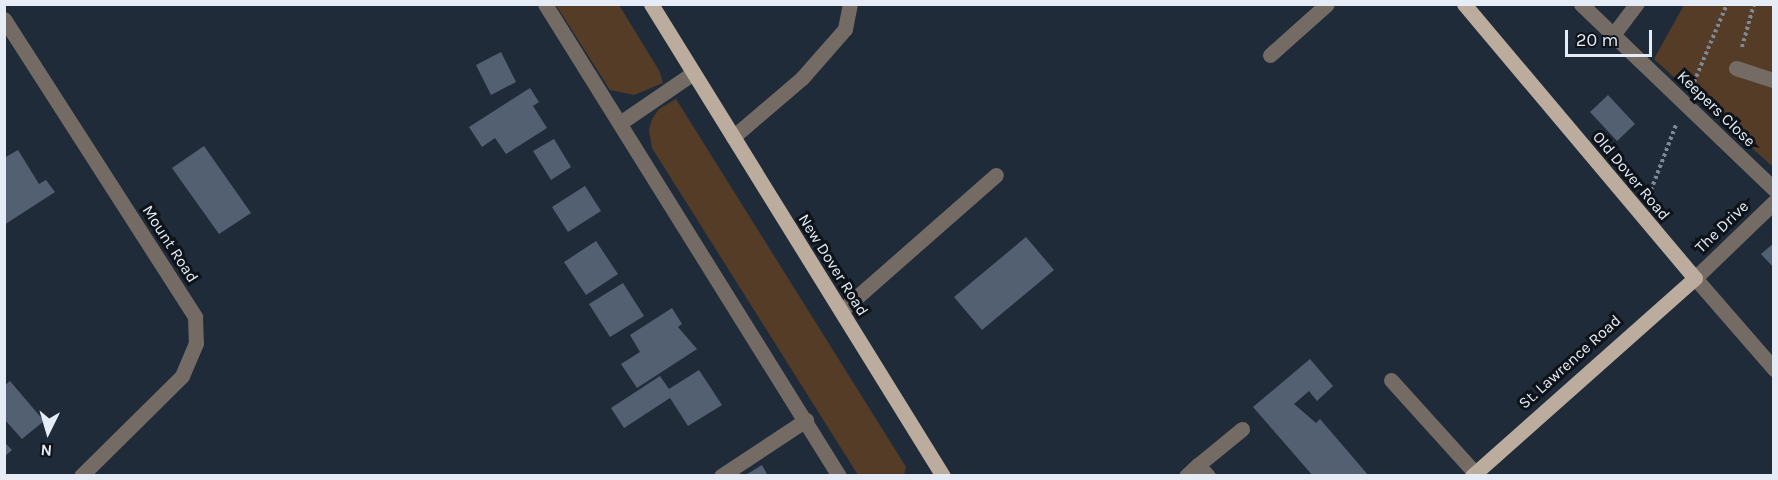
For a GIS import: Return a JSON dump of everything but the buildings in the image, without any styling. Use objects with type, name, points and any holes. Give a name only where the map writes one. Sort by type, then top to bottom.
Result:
[{"type":"main road","name":"New Dover Road","points":[[651,4],[943,476]]},
{"type":"main road","name":"Old Dover Road","points":[[1464,4],[1695,279]]},
{"type":"main road","name":"St. Lawrence Road","points":[[1474,474],[1648,316],[1695,279]]},
{"type":"street","points":[[545,4],[839,476]]},
{"type":"street","points":[[733,137],[802,78],[844,29],[850,4]]},
{"type":"street","points":[[1270,55],[1327,4]]},
{"type":"street","name":"Keepers Close","points":[[1581,4],[1773,189]]},
{"type":"street","points":[[1614,35],[1636,4]]},
{"type":"street","name":"Mount Road","points":[[4,19],[195,317],[196,343],[182,376],[81,476]]},
{"type":"street","points":[[1736,68],[1773,80]]},
{"type":"street","points":[[620,123],[693,73]]},
{"type":"street","points":[[841,311],[996,175]]},
{"type":"street","name":"The Drive","points":[[1695,279],[1773,202]]},
{"type":"street","name":"Old Dover Road","points":[[1695,279],[1773,369]]},
{"type":"street","points":[[1391,380],[1474,474]]},
{"type":"street","points":[[721,476],[806,420]]},
{"type":"street","points":[[1186,476],[1203,470],[1242,429]]},
{"type":"path","points":[[1736,68],[1754,4]]},
{"type":"shaded area","points":[[556,5],[619,5],[660,72],[663,83],[634,95],[610,90]]},
{"type":"shaded area","points":[[1684,5],[1773,5],[1773,167],[1654,59]]},
{"type":"shaded area","points":[[676,99],[906,467],[904,475],[858,475],[652,148],[649,130],[652,119],[659,109]]}]
